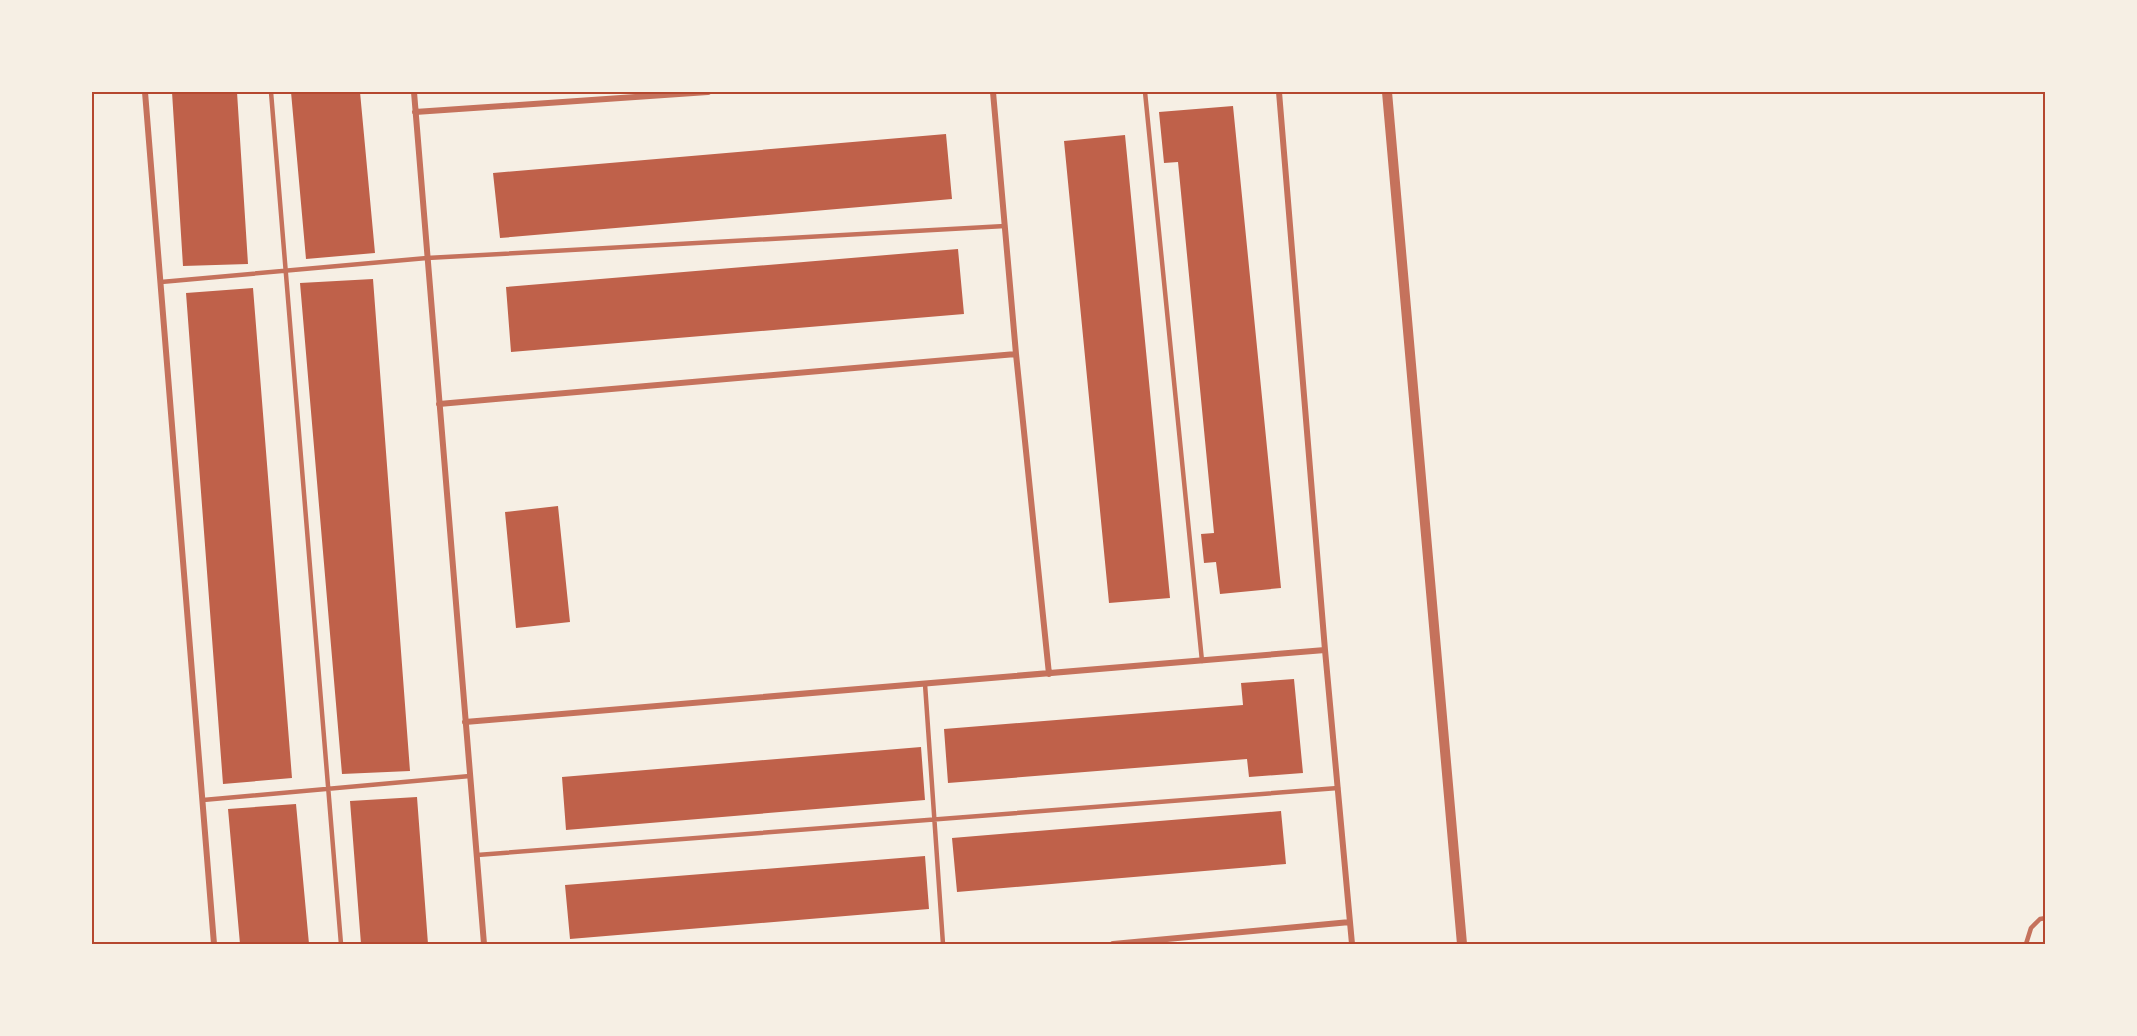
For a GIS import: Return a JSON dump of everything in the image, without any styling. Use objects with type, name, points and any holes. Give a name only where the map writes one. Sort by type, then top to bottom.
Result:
[{"type":"street","points":[[145,92],[214,945]]},
{"type":"street","points":[[414,92],[484,945]]},
{"type":"street","points":[[415,112],[708,92]]},
{"type":"street","points":[[993,92],[1016,354],[1049,674]]},
{"type":"street","points":[[1279,92],[1352,945]]},
{"type":"street","points":[[1387,92],[1462,945]]},
{"type":"street","points":[[440,404],[1016,354]]},
{"type":"street","points":[[465,722],[1325,650]]},
{"type":"street","points":[[1113,945],[1350,922]]},
{"type":"lane","points":[[271,92],[341,945]]},
{"type":"lane","points":[[1145,92],[1202,661]]},
{"type":"lane","points":[[160,282],[427,258],[1005,226]]},
{"type":"lane","points":[[925,684],[943,945]]},
{"type":"lane","points":[[202,800],[470,776]]},
{"type":"lane","points":[[477,855],[1338,788]]},
{"type":"lane","points":[[2026,945],[2031,928],[2040,919],[2046,918]]},
{"type":"building","points":[[172,92],[237,92],[248,264],[183,266]]},
{"type":"building","points":[[291,92],[360,92],[375,253],[306,259]]},
{"type":"building","points":[[1233,106],[1281,588],[1220,594],[1216,562],[1204,563],[1201,534],[1214,533],[1178,162],[1164,163],[1159,112]]},
{"type":"building","points":[[946,134],[952,199],[500,238],[493,173]]},
{"type":"building","points":[[1125,135],[1170,598],[1109,603],[1064,141]]},
{"type":"building","points":[[958,249],[964,314],[511,352],[506,287]]},
{"type":"building","points":[[373,279],[410,771],[342,774],[300,283]]},
{"type":"building","points":[[253,288],[292,778],[223,784],[186,293]]},
{"type":"building","points":[[558,506],[570,622],[516,628],[505,512]]},
{"type":"building","points":[[1294,679],[1303,773],[1249,777],[1247,759],[948,783],[944,729],[1243,705],[1241,683]]},
{"type":"building","points":[[921,747],[925,800],[566,830],[562,777]]},
{"type":"building","points":[[417,797],[428,944],[361,944],[350,801]]},
{"type":"building","points":[[296,804],[309,944],[240,944],[228,809]]},
{"type":"building","points":[[1281,811],[1286,864],[957,892],[952,838]]},
{"type":"building","points":[[925,856],[929,909],[570,939],[565,885]]}]
